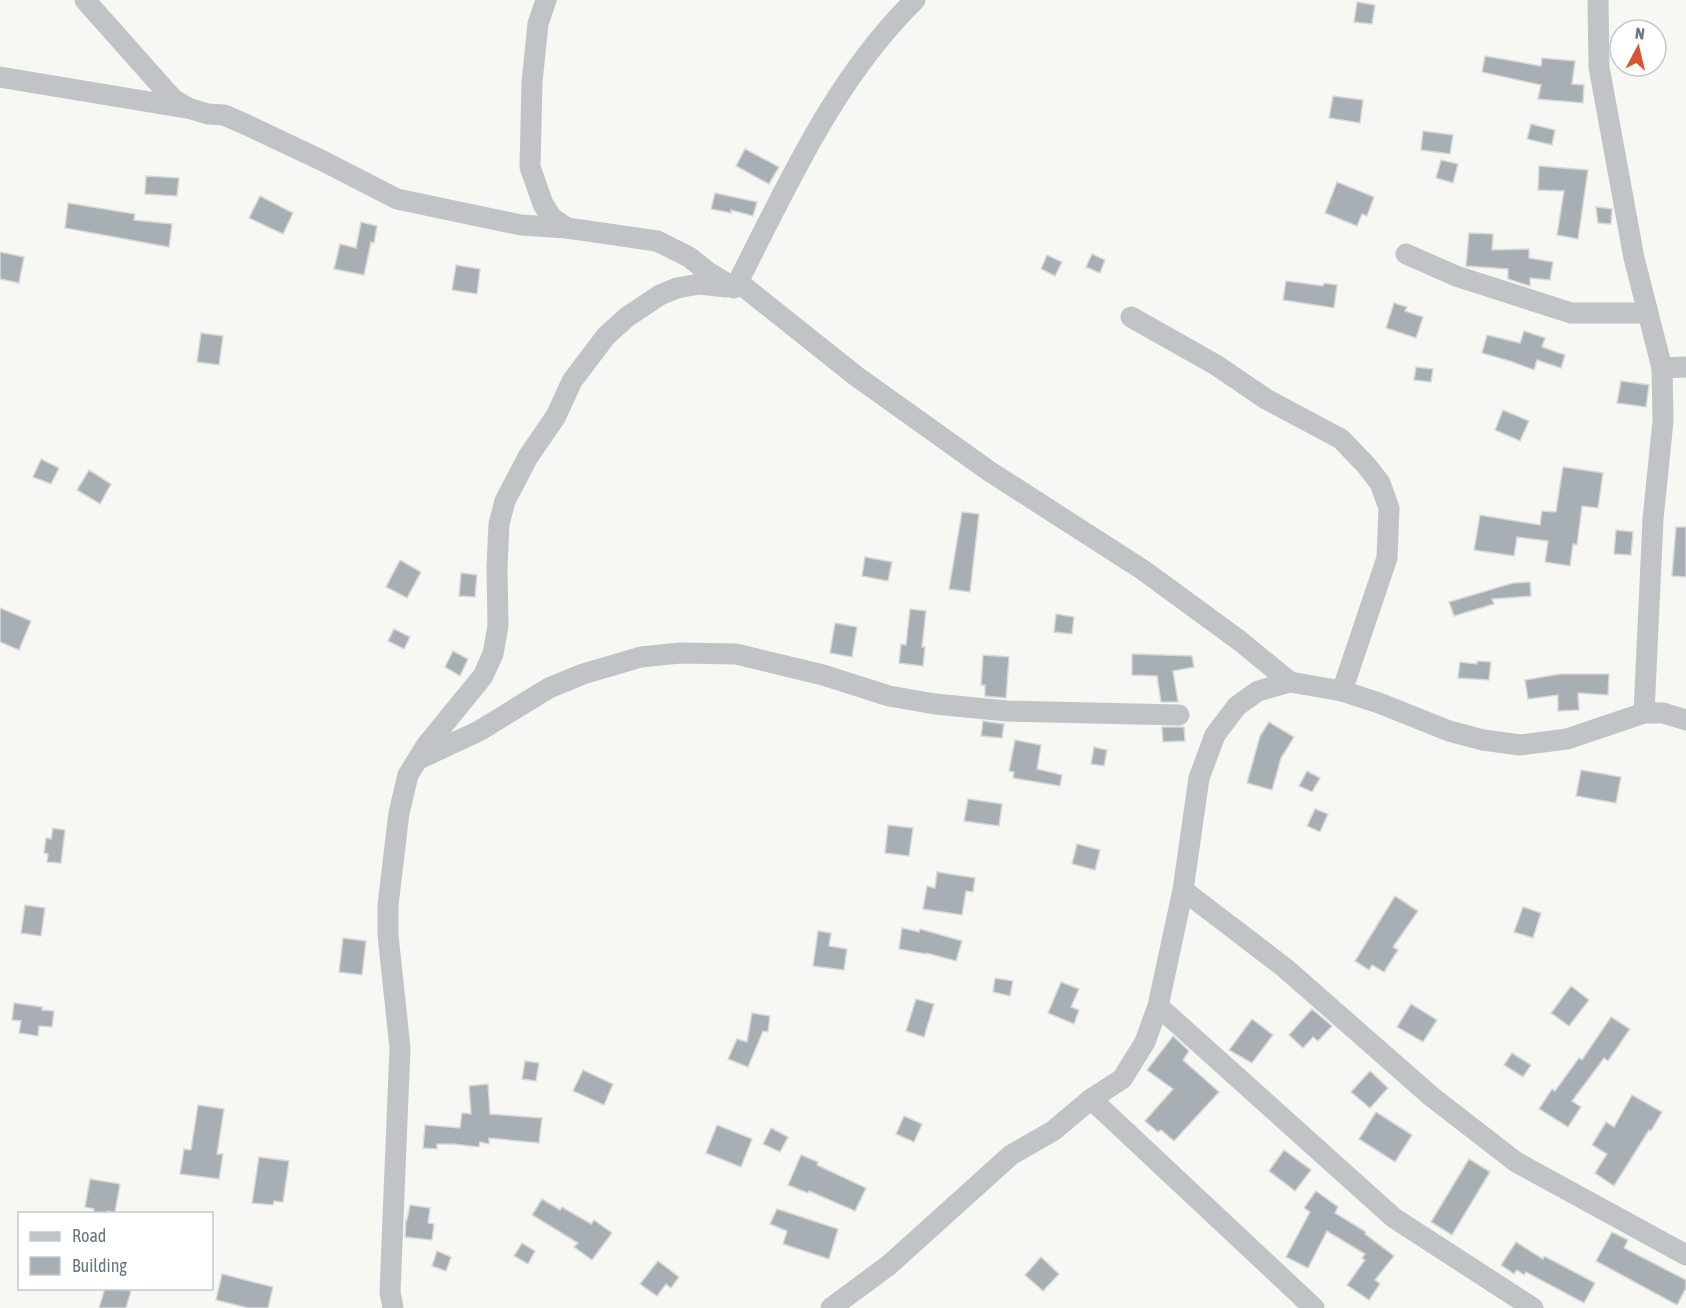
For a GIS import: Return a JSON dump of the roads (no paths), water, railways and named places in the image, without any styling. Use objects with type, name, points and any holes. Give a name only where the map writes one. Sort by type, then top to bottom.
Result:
[{"type":"street","points":[[85,0],[173,99],[188,108]]},
{"type":"street","points":[[546,0],[538,24],[532,82],[530,167],[543,204],[552,218],[567,228]]},
{"type":"street","points":[[736,285],[785,190],[845,83],[891,23],[915,0]]},
{"type":"street","points":[[1598,0],[1599,67],[1634,258],[1662,368],[1663,421],[1653,519],[1644,713]]},
{"type":"street","points":[[0,77],[188,108],[232,118],[323,161],[397,200],[521,225],[567,228],[657,242],[689,257],[708,272],[736,285],[856,376],[989,471],[1143,570],[1240,641],[1290,682]]},
{"type":"street","points":[[1406,254],[1456,276],[1571,313],[1648,314]]},
{"type":"street","points":[[393,1308],[390,1292],[400,1048],[388,935],[388,905],[399,813],[408,775],[416,761],[483,676],[493,654],[498,626],[499,524],[505,501],[528,457],[556,416],[572,381],[606,336],[627,317],[660,295],[677,288],[699,284],[736,285]]},
{"type":"street","points":[[1131,317],[1216,365],[1266,399],[1341,439],[1380,483],[1389,508],[1387,558],[1342,691]]},
{"type":"street","points":[[1662,368],[1686,367]]},
{"type":"street","points":[[416,761],[479,731],[549,688],[583,674],[641,657],[680,653],[736,654],[823,675],[888,696],[935,704],[1007,711],[1179,715]]},
{"type":"street","points":[[831,1308],[889,1265],[1011,1155],[1053,1131],[1091,1099],[1122,1079],[1145,1042],[1158,1006],[1183,890],[1199,777],[1215,735],[1237,706],[1258,691],[1290,682],[1342,691],[1449,731],[1484,740],[1520,745],[1567,739],[1644,713],[1664,713],[1686,720]]},
{"type":"street","points":[[1183,890],[1285,968],[1432,1097],[1516,1162],[1686,1254]]},
{"type":"street","points":[[1158,1006],[1394,1218],[1533,1308]]},
{"type":"street","points":[[1091,1099],[1314,1308]]}]
